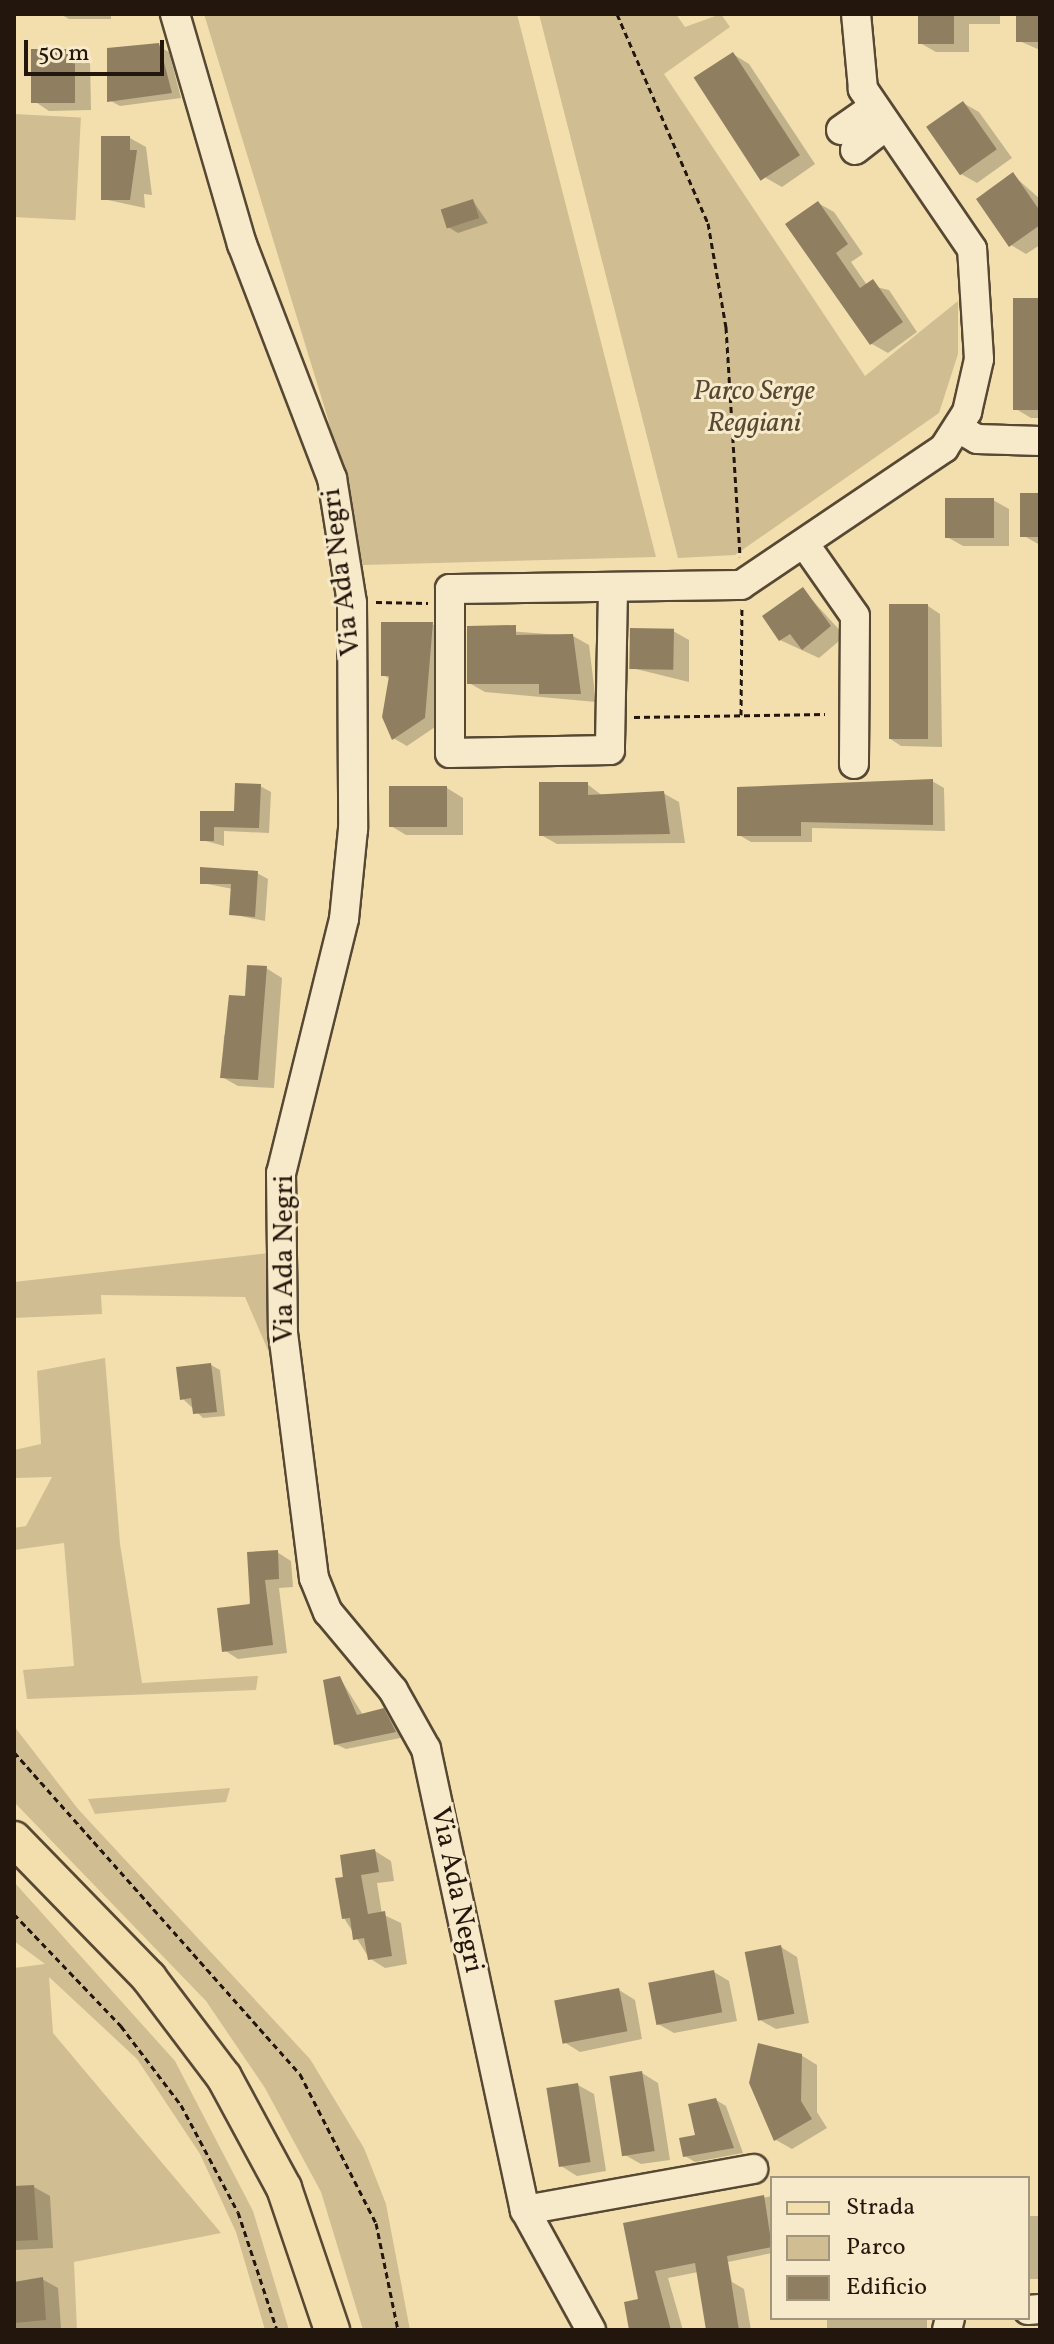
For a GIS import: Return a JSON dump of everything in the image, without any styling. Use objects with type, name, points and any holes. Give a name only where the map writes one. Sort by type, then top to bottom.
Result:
[{"type":"main road","points":[[14,1839],[149,1978],[224,2077],[284,2188],[332,2330]]},
{"type":"street","name":"Via Ada Negri","points":[[175,14],[242,244],[332,478],[352,603],[353,829],[344,919],[281,1173],[283,1333],[296,1470],[320,1596],[393,1690],[426,1749],[525,2210],[591,2330]]},
{"type":"street","points":[[613,589],[610,750],[450,753],[450,589],[741,585],[806,546],[944,448],[958,428],[976,387],[978,271],[962,231],[878,118],[857,72],[856,14]]},
{"type":"street","points":[[848,140],[878,118]]},
{"type":"street","points":[[958,428],[977,439],[1040,441]]},
{"type":"street","points":[[806,546],[855,616],[854,764]]},
{"type":"street","points":[[525,2210],[753,2169]]},
{"type":"path","points":[[617,14],[708,223],[726,327],[741,585],[741,715]]},
{"type":"path","points":[[352,603],[450,603]]},
{"type":"path","points":[[610,717],[825,714]]},
{"type":"path","points":[[14,1752],[300,2074],[371,2209],[398,2330]]},
{"type":"path","points":[[14,1914],[121,2026],[181,2105],[238,2212],[277,2330]]},
{"type":"green space","points":[[204,14],[517,14],[656,557],[363,565],[328,419]]},
{"type":"green space","name":"Parco Serge Reggiani","points":[[539,14],[676,14],[685,27],[721,14],[730,27],[664,74],[865,376],[958,301],[958,354],[939,413],[735,555],[678,558]]},
{"type":"green space","points":[[14,114],[81,118],[76,220],[14,217]]},
{"type":"green space","points":[[269,1253],[289,1399],[245,1297],[101,1295],[102,1314],[14,1318],[14,1282]]},
{"type":"green space","points":[[105,1358],[120,1544],[142,1683],[258,1676],[256,1690],[27,1699],[23,1670],[74,1666],[64,1543],[14,1550],[14,1528],[26,1526],[52,1477],[16,1478],[14,1450],[41,1444],[37,1371]]},
{"type":"green space","points":[[14,1726],[78,1809],[310,2059],[364,2148],[386,2204],[410,2330],[363,2330],[321,2192],[265,2088],[206,2001],[14,1802]]},
{"type":"green space","points":[[230,1788],[226,1802],[95,1814],[88,1799]]},
{"type":"green space","points":[[14,1882],[175,2061],[253,2211],[289,2330],[265,2330],[236,2232],[200,2154],[137,2059],[49,1977],[53,2033],[221,2233],[74,2262],[77,2330],[14,2330],[14,1968],[45,1964],[14,1941]]},
{"type":"building","points":[[918,14],[954,14],[954,44],[918,44]]},
{"type":"building","points":[[1016,14],[1040,14],[1040,42],[1016,42]]},
{"type":"building","points":[[159,43],[172,93],[107,102],[107,48]]},
{"type":"building","points":[[31,49],[75,49],[75,103],[31,103]]},
{"type":"building","points":[[733,52],[800,155],[761,181],[694,78]]},
{"type":"building","points":[[963,101],[997,149],[960,175],[926,127]]},
{"type":"building","points":[[101,136],[130,136],[130,150],[137,150],[130,200],[101,200]]},
{"type":"building","points":[[1013,172],[1040,211],[1040,225],[1009,247],[976,199]]},
{"type":"building","points":[[473,199],[479,218],[447,229],[441,210]]},
{"type":"building","points":[[818,201],[848,244],[836,253],[860,288],[873,279],[903,322],[870,345],[785,224]]},
{"type":"building","points":[[1013,298],[1040,298],[1040,410],[1013,410]]},
{"type":"building","points":[[1020,493],[1040,493],[1040,537],[1020,537]]},
{"type":"building","points":[[945,498],[994,498],[994,538],[945,538]]},
{"type":"building","points":[[803,587],[831,626],[802,650],[790,634],[779,641],[762,616]]},
{"type":"building","points":[[889,604],[928,604],[928,739],[889,739]]},
{"type":"building","points":[[381,622],[433,622],[425,718],[392,740],[382,717],[389,676],[381,676]]},
{"type":"building","points":[[516,625],[516,635],[573,634],[581,694],[539,694],[539,684],[467,684],[467,626]]},
{"type":"building","points":[[630,628],[674,629],[673,670],[629,669]]},
{"type":"building","points":[[933,779],[933,825],[801,822],[801,836],[737,836],[737,787]]},
{"type":"building","points":[[539,782],[588,782],[588,795],[664,791],[670,834],[539,836]]},
{"type":"building","points":[[235,783],[261,784],[259,828],[214,827],[214,841],[200,841],[200,811],[234,811]]},
{"type":"building","points":[[389,786],[447,786],[447,827],[389,827]]},
{"type":"building","points":[[200,867],[258,871],[255,917],[229,915],[231,884],[200,884]]},
{"type":"building","points":[[247,965],[267,966],[258,1080],[220,1078],[229,995],[245,996]]},
{"type":"building","points":[[211,1363],[217,1412],[193,1414],[191,1398],[180,1400],[176,1367]]},
{"type":"building","points":[[278,1550],[279,1579],[265,1580],[273,1645],[222,1652],[217,1608],[250,1604],[247,1552]]},
{"type":"building","points":[[340,1676],[357,1715],[384,1708],[396,1732],[334,1745],[323,1680]]},
{"type":"building","points":[[375,1849],[379,1872],[361,1875],[368,1914],[385,1911],[392,1956],[368,1960],[364,1938],[353,1940],[350,1918],[342,1919],[335,1878],[343,1877],[340,1855]]},
{"type":"building","points":[[781,1945],[794,2014],[758,2021],[745,1952]]},
{"type":"building","points":[[714,1970],[722,2012],[656,2025],[648,1983]]},
{"type":"building","points":[[619,1988],[627,2031],[563,2044],[554,2001]]},
{"type":"building","points":[[758,2043],[802,2054],[801,2101],[812,2119],[774,2141],[749,2083]]},
{"type":"building","points":[[642,2071],[655,2151],[622,2156],[609,2076]]},
{"type":"building","points":[[578,2083],[591,2162],[559,2167],[546,2088]]},
{"type":"building","points":[[716,2098],[734,2148],[683,2157],[679,2138],[695,2135],[688,2104]]},
{"type":"building","points":[[34,2185],[38,2240],[14,2241],[14,2186]]},
{"type":"building","points":[[764,2195],[770,2247],[727,2256],[739,2330],[706,2330],[695,2263],[655,2271],[671,2330],[629,2330],[624,2302],[638,2299],[623,2223]]},
{"type":"building","points":[[43,2277],[46,2320],[14,2323],[14,2282]]}]
